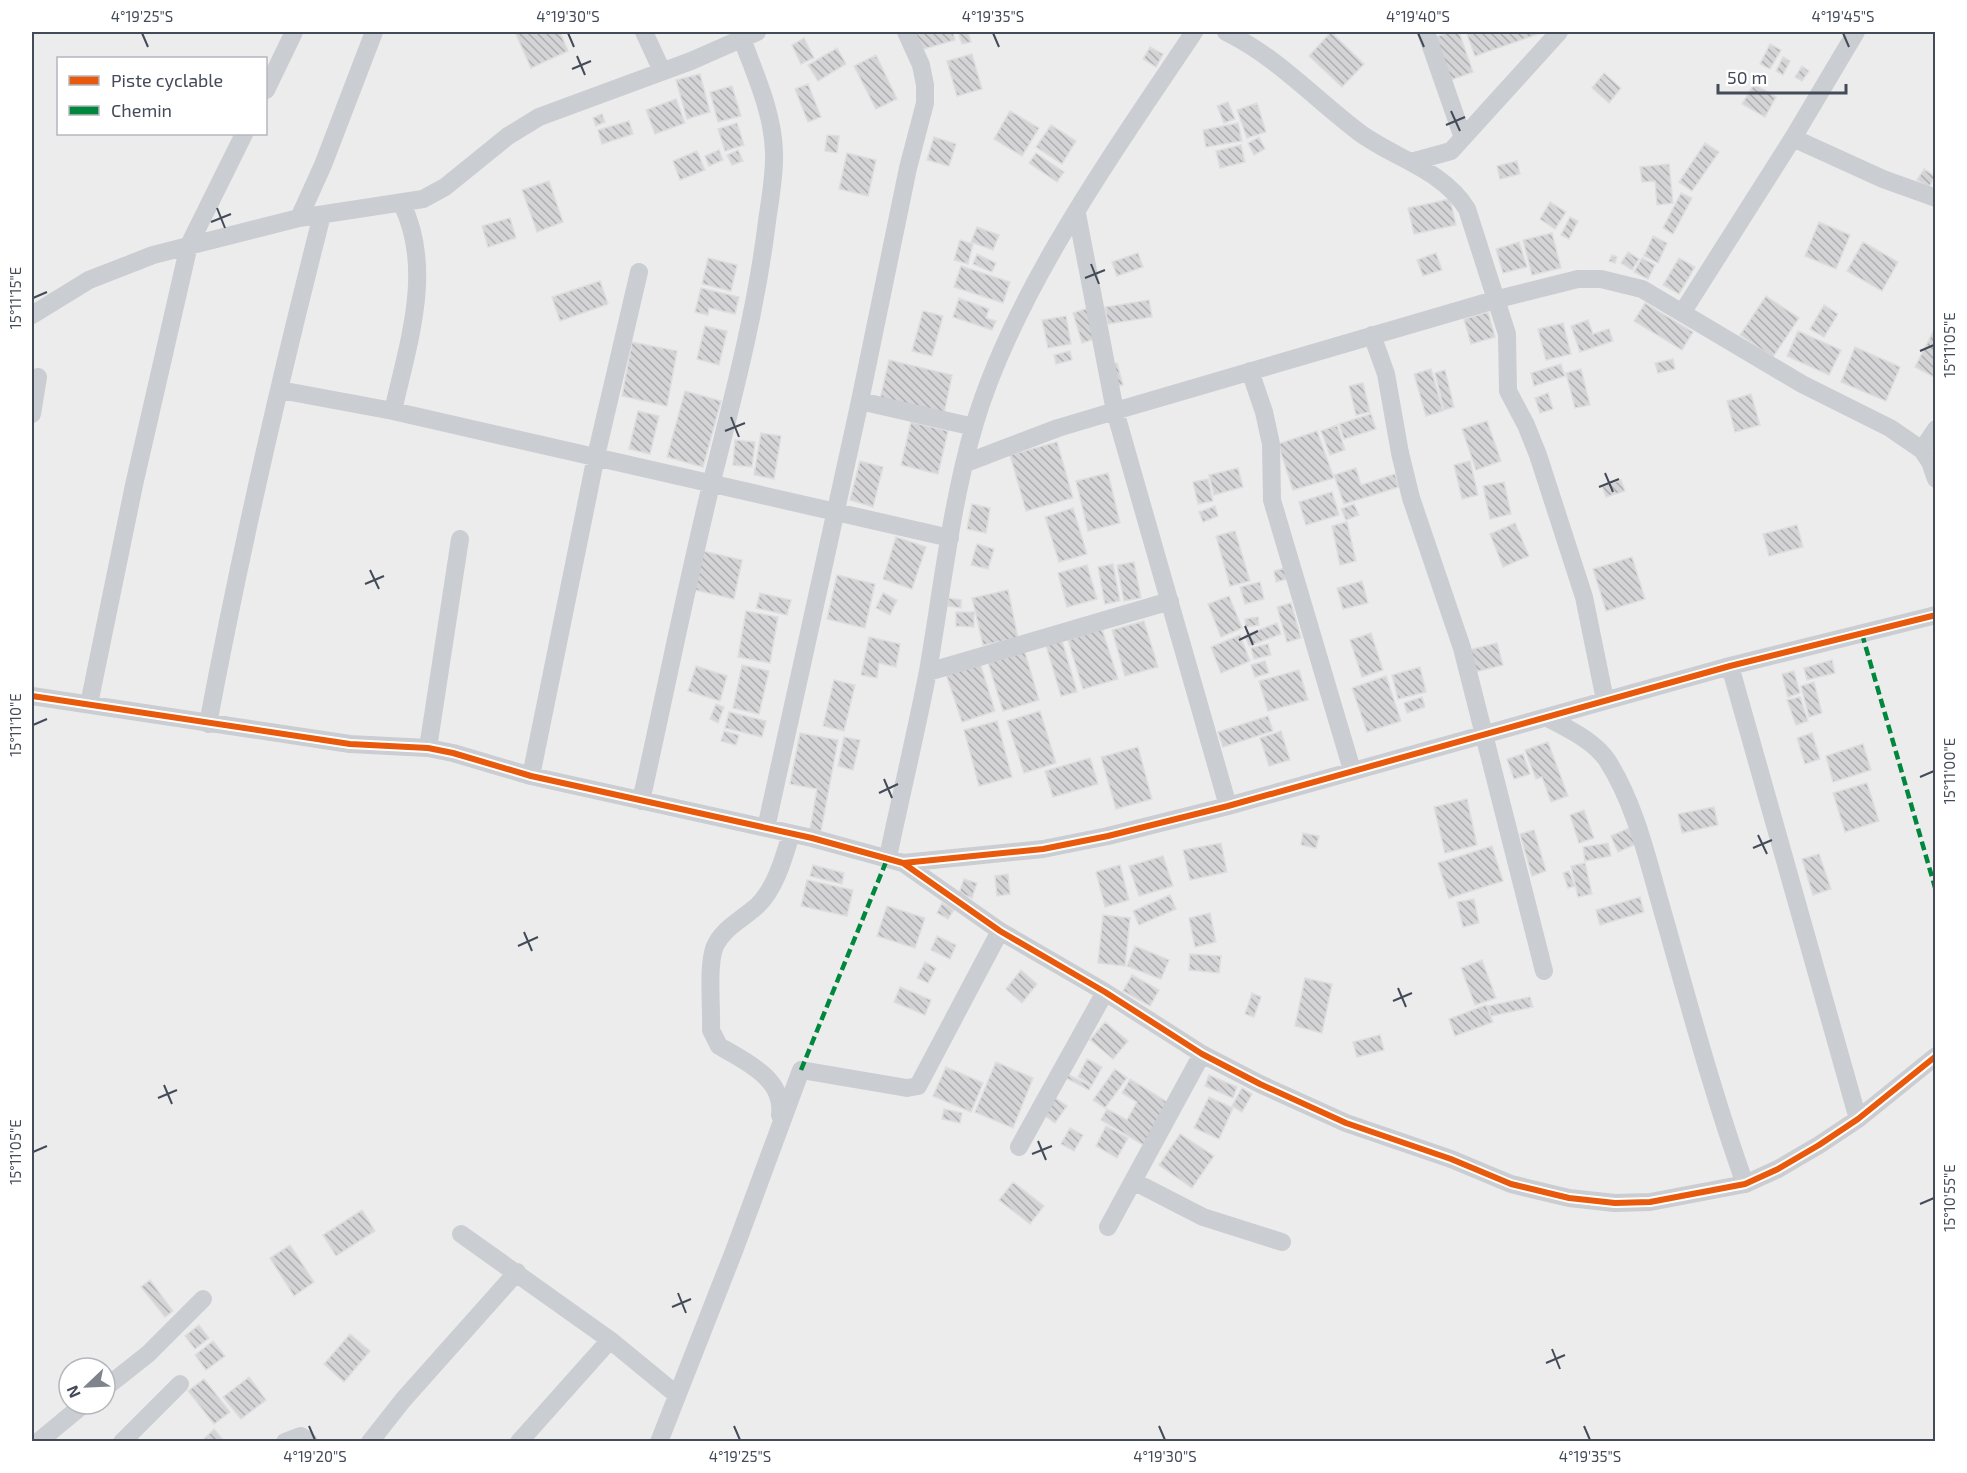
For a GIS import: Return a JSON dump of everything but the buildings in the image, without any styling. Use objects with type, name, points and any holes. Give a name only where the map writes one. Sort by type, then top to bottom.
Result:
[{"type":"street","points":[[267,88],[294,32]]},
{"type":"street","points":[[299,218],[323,165],[374,32]]},
{"type":"street","points":[[644,32],[662,71]]},
{"type":"street","points":[[766,828],[924,103],[926,85],[921,65],[906,32]]},
{"type":"street","points":[[896,860],[950,538],[974,427],[1025,303],[1127,132],[1194,32]]},
{"type":"street","points":[[1226,32],[1272,60],[1360,132],[1449,187],[1467,208],[1498,299],[1507,334],[1508,391],[1534,445],[1584,597],[1605,700]]},
{"type":"street","points":[[1426,32],[1457,144],[1449,187]]},
{"type":"street","points":[[1411,162],[1457,144],[1559,32]]},
{"type":"street","points":[[1682,313],[1793,138],[1856,32]]},
{"type":"street","points":[[32,315],[109,271],[189,245],[299,218],[423,200],[445,188],[508,136],[539,117],[662,71],[749,35],[774,152],[759,281],[748,338],[712,483],[641,801]]},
{"type":"street","points":[[89,704],[134,484],[189,245],[244,135]]},
{"type":"street","points":[[1793,138],[1883,179],[1935,198]]},
{"type":"street","points":[[393,411],[413,319],[418,276],[416,245],[411,222],[402,204]]},
{"type":"street","points":[[1077,214],[1115,411],[1228,806]]},
{"type":"street","points":[[208,724],[231,602],[296,314],[322,215]]},
{"type":"street","points":[[531,776],[596,456],[639,272]]},
{"type":"street","points":[[966,463],[1058,428],[1372,335],[1578,279],[1601,279],[1642,290],[1802,384],[1890,428],[1922,450],[1930,462],[1935,479]]},
{"type":"street","points":[[1372,335],[1386,374],[1400,453],[1414,507],[1462,648],[1544,971]]},
{"type":"street","points":[[1250,371],[1264,411],[1271,444],[1272,500],[1352,770]]},
{"type":"street","points":[[32,414],[38,377]]},
{"type":"street","points":[[280,390],[393,411],[950,538]]},
{"type":"street","points":[[860,401],[974,427]]},
{"type":"street","points":[[1922,450],[1935,429]]},
{"type":"street","points":[[428,748],[460,539]]},
{"type":"street","points":[[928,672],[1170,601]]},
{"type":"street","points":[[32,696],[350,744],[428,748],[483,760],[531,776],[766,828],[896,860],[1043,849],[1228,806],[1730,666],[1935,615]]},
{"type":"street","points":[[1730,666],[1858,1119]]},
{"type":"street","points":[[1548,718],[1586,739],[1605,758],[1624,791],[1644,849],[1723,1123],[1745,1184]]},
{"type":"street","points":[[777,1132],[782,1106],[777,1089],[767,1078],[719,1046],[714,1039],[711,1030],[712,972],[714,949],[721,936],[759,904],[772,885],[791,834]]},
{"type":"street","points":[[896,860],[1000,931],[1105,992],[1202,1054],[1346,1123],[1451,1159],[1511,1184],[1569,1198],[1615,1203],[1650,1202],[1745,1184],[1778,1170],[1858,1119],[1935,1056]]},
{"type":"street","points":[[659,1442],[801,1071],[907,1088],[918,1086],[1000,931]]},
{"type":"street","points":[[1019,1147],[1105,992]]},
{"type":"street","points":[[1107,1227],[1202,1054]]},
{"type":"street","points":[[1133,1181],[1203,1217],[1282,1242]]},
{"type":"street","points":[[461,1234],[610,1340],[677,1395]]},
{"type":"street","points":[[370,1442],[403,1400],[517,1272]]},
{"type":"street","points":[[117,1379],[148,1354],[203,1299]]},
{"type":"street","points":[[519,1442],[610,1340]]},
{"type":"street","points":[[122,1442],[180,1384]]},
{"type":"street","points":[[38,1442],[69,1416]]},
{"type":"street","points":[[285,1442],[301,1436],[309,1442]]},
{"type":"marked path","points":[[1862,634],[1936,891]]},
{"type":"marked path","points":[[801,1070],[888,857]]},
{"type":"cycle path","points":[[32,696],[350,744],[428,748],[531,776],[812,838],[903,863],[1043,849],[1108,836],[1228,806],[1730,666],[1936,615]]},
{"type":"cycle path","points":[[903,863],[1000,931],[1105,992],[1202,1054],[1260,1084],[1346,1123],[1451,1159],[1511,1184],[1569,1198],[1615,1203],[1650,1202],[1745,1184],[1778,1169],[1858,1119],[1936,1056]]}]
